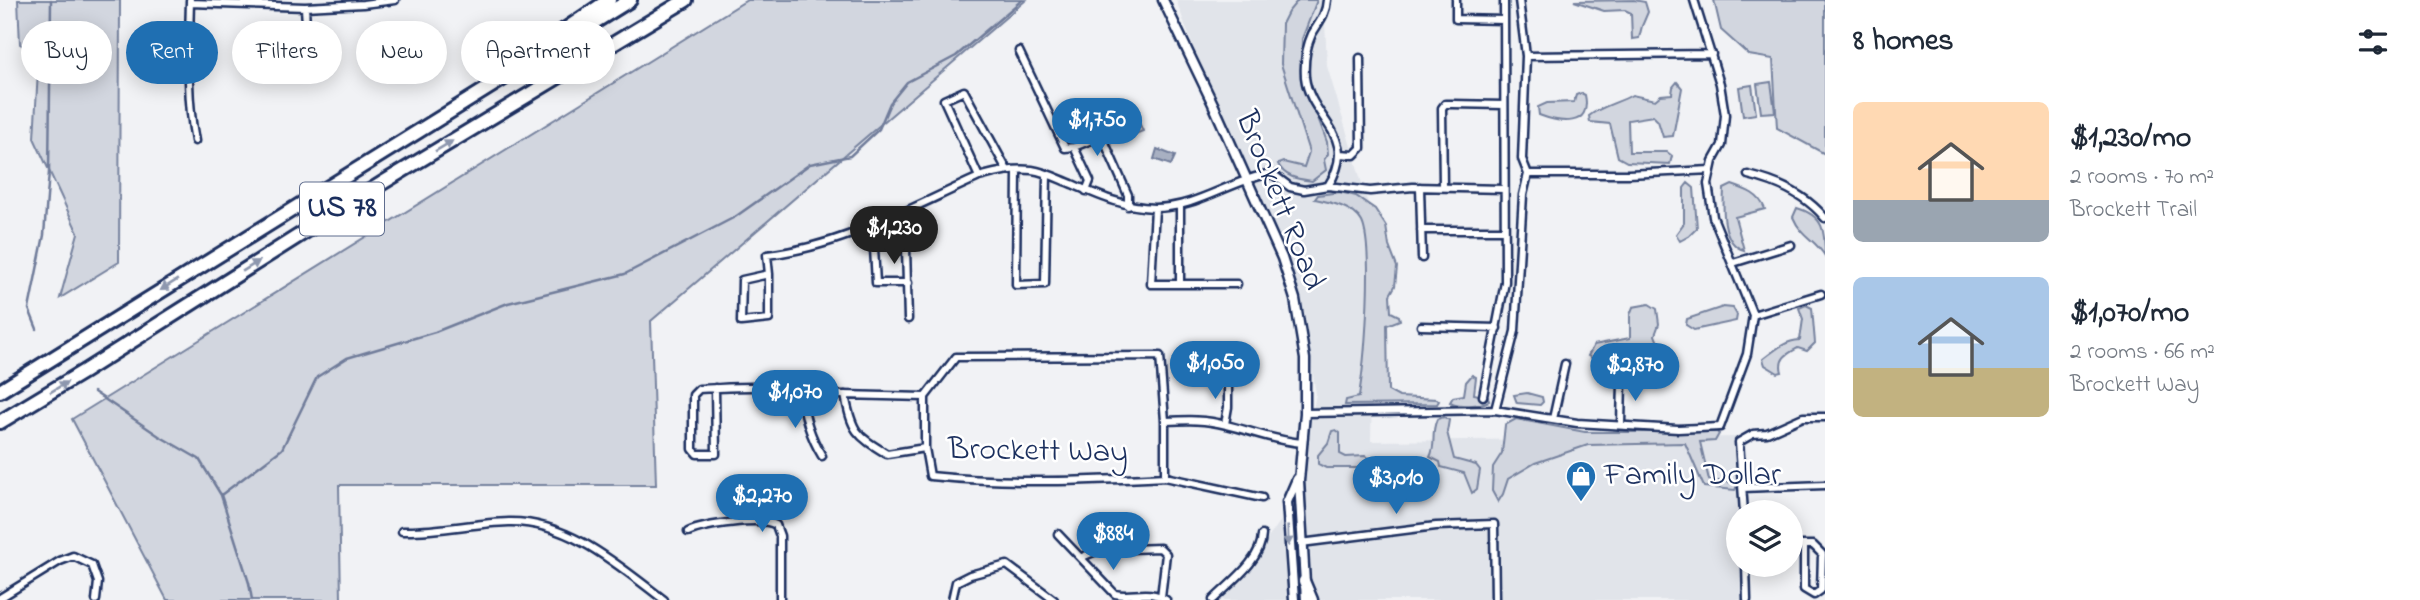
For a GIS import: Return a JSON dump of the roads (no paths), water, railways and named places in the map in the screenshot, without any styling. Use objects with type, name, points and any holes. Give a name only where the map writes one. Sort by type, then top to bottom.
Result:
[{"type":"highway","points":[[394,145],[609,0]]},
{"type":"highway","name":"US 78","points":[[0,391],[630,0]]},
{"type":"highway","name":"US 78","points":[[0,422],[384,182],[686,0]]},
{"type":"main road","points":[[1304,581],[1312,600]]},
{"type":"street","points":[[195,141],[189,112],[188,85],[190,2],[305,7],[395,0]]},
{"type":"street","name":"Brockett Road","points":[[1163,0],[1282,258],[1295,299],[1304,349],[1305,413],[1299,473],[1306,600]]},
{"type":"street","points":[[1327,0],[1326,13],[1311,36],[1304,59],[1309,91],[1335,134],[1339,154],[1336,174],[1328,186]]},
{"type":"street","points":[[1455,0],[1456,19],[1504,20]]},
{"type":"street","points":[[1483,396],[1505,282],[1504,0]]},
{"type":"street","points":[[1495,410],[1515,331],[1523,195],[1528,174],[1522,159],[1526,56],[1520,0]]},
{"type":"street","points":[[1305,413],[1495,410],[1553,419],[1622,425],[1678,429],[1720,427],[1747,354],[1753,315],[1713,217],[1707,184],[1713,160],[1722,145],[1725,115],[1712,54],[1693,0]]},
{"type":"street","points":[[305,7],[306,21]]},
{"type":"street","points":[[1019,51],[1065,148],[1102,136],[1128,195],[1128,206]]},
{"type":"street","points":[[1526,56],[1712,54]]},
{"type":"street","points":[[1339,154],[1354,155],[1361,148],[1360,58]]},
{"type":"street","points":[[979,177],[944,100],[964,91],[1006,170]]},
{"type":"street","points":[[1443,187],[1442,108],[1445,104],[1504,106]]},
{"type":"street","points":[[1074,147],[1090,181],[1086,191]]},
{"type":"street","points":[[769,274],[742,280],[741,322],[769,319],[769,274],[767,255],[799,251],[837,240],[979,177],[1006,170],[1047,174],[1128,206],[1155,208],[1195,202],[1247,180],[1272,174],[1290,187],[1311,190],[1328,186],[1370,191],[1420,187],[1504,189]]},
{"type":"street","points":[[1017,170],[1016,285],[1045,284],[1047,174]]},
{"type":"street","points":[[1528,174],[1628,174],[1711,170]]},
{"type":"street","points":[[1748,175],[1774,181],[1813,203],[1825,218]]},
{"type":"street","points":[[1420,187],[1422,258]]},
{"type":"street","points":[[1180,205],[1180,284]]},
{"type":"street","points":[[1155,208],[1151,285],[1237,284]]},
{"type":"street","points":[[905,212],[908,319]]},
{"type":"street","points":[[1421,230],[1504,230]]},
{"type":"street","points":[[1733,262],[1791,245]]},
{"type":"street","points":[[874,248],[876,283],[908,283]]},
{"type":"street","points":[[1753,315],[1821,294]]},
{"type":"street","points":[[1421,326],[1497,328]]},
{"type":"street","name":"Brockett Way","points":[[715,388],[786,388],[802,394],[925,397],[956,357],[1160,356],[1165,421],[1165,477]]},
{"type":"street","points":[[1553,419],[1565,364]]},
{"type":"street","points":[[1225,424],[1228,380]]},
{"type":"street","points":[[1622,381],[1622,425]]},
{"type":"street","points":[[715,388],[716,454],[697,454],[693,449],[692,395],[699,389],[715,388]]},
{"type":"street","points":[[802,394],[804,414],[812,439],[822,456]]},
{"type":"street","name":"Brockett Way","points":[[845,396],[850,421],[860,438],[887,454],[925,447],[930,475],[988,481],[1097,481],[1165,477],[1262,498]]},
{"type":"street","points":[[925,397],[925,447]]},
{"type":"street","points":[[1743,500],[1740,442],[1753,434],[1767,433],[1803,417],[1825,417]]},
{"type":"street","name":"Brockett Way","points":[[1165,421],[1205,420],[1275,440],[1302,443]]},
{"type":"street","points":[[1294,600],[1287,502],[1299,473]]},
{"type":"street","points":[[1743,488],[1825,485]]},
{"type":"street","points":[[688,532],[699,527],[762,521],[776,525],[780,536],[780,600]]},
{"type":"street","points":[[402,531],[510,522],[549,527],[601,553],[664,600]]},
{"type":"street","points":[[1301,543],[1436,526],[1493,524],[1495,600]]},
{"type":"street","points":[[1058,534],[1115,594],[1126,597],[1142,592],[1163,598],[1166,554],[1160,548],[1099,550],[1082,557]]},
{"type":"street","points":[[1213,600],[1251,562],[1259,551],[1262,534]]},
{"type":"street","points":[[1804,545],[1813,545],[1822,554],[1821,590],[1814,595],[1804,589],[1804,545]]},
{"type":"street","points":[[0,598],[60,561],[73,556],[92,565],[98,582],[96,600]]},
{"type":"street","points":[[952,600],[956,582],[970,575],[1007,565],[1054,600]]},
{"type":"street","points":[[1746,577],[1747,600]]},
{"type":"water","points":[[1157,149],[1175,156],[1171,165],[1154,159]]},
{"type":"waterway","points":[[37,329],[29,309],[44,235],[49,172],[51,0]]},
{"type":"waterway","points":[[221,495],[282,449],[317,377],[347,358],[435,332],[508,303],[625,274],[735,217],[810,164],[850,156],[879,129],[890,103],[907,82],[956,56],[1022,0]]},
{"type":"waterway","points":[[94,392],[159,436],[199,459],[221,495],[252,600]]},
{"type":"place","name":"Family Dollar","points":[[1581,503]]}]
